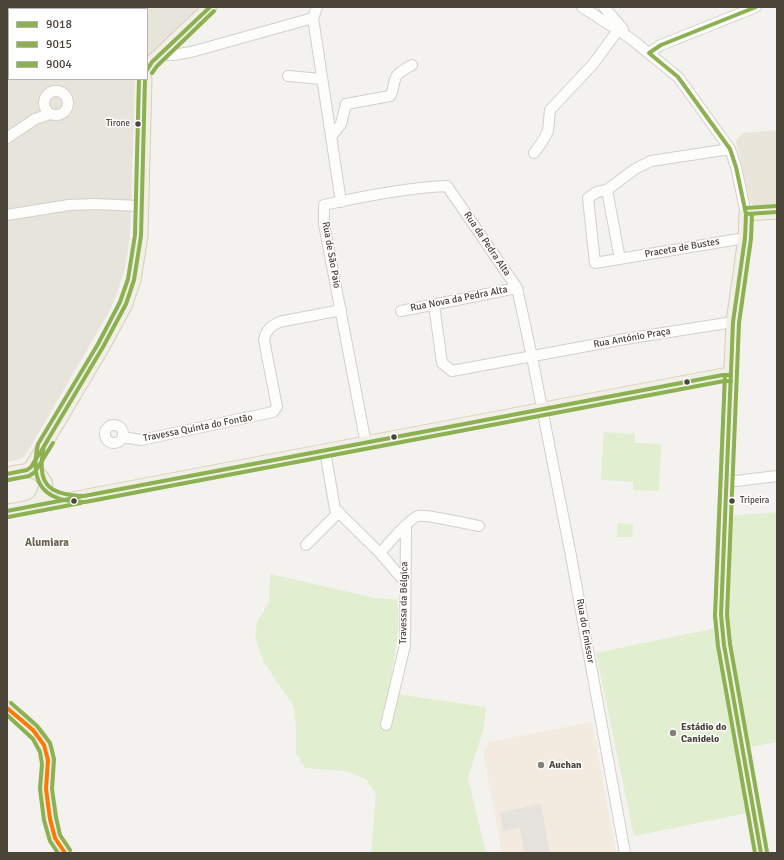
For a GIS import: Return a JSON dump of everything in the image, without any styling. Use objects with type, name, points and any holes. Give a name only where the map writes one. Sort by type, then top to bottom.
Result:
[{"type":"main road","points":[[148,68],[152,62],[210,7]]},
{"type":"main road","points":[[27,470],[31,467],[44,446],[103,347],[126,304],[134,280],[141,236],[145,80]]},
{"type":"main road","points":[[761,853],[724,644],[722,599],[733,322],[745,238],[746,214],[777,212]]},
{"type":"main road","points":[[7,511],[325,452],[723,375],[731,375]]},
{"type":"main road","points":[[24,508],[39,502],[43,496],[44,480],[42,458],[44,446]]},
{"type":"main road","points":[[7,474],[27,470],[32,471],[61,494],[69,496],[84,496]]},
{"type":"main road","points":[[7,708],[39,737],[43,743],[49,765],[46,783],[52,828],[56,839],[65,853]]},
{"type":"street","points":[[317,7],[313,18],[341,202]]},
{"type":"street","points":[[582,7],[630,38],[678,77],[730,149],[736,167],[746,214]]},
{"type":"street","points":[[604,7],[630,38]]},
{"type":"street","points":[[649,53],[661,45],[737,11],[756,7]]},
{"type":"street","points":[[161,54],[173,55],[191,52],[313,18]]},
{"type":"street","points":[[534,153],[548,131],[550,110],[594,63],[618,30]]},
{"type":"street","points":[[331,137],[341,124],[346,104],[390,96],[392,94],[396,76],[412,65]]},
{"type":"street","points":[[288,76],[322,79]]},
{"type":"street","points":[[7,138],[47,110]]},
{"type":"street","points":[[620,259],[607,190],[636,169],[651,161],[730,149]]},
{"type":"street","name":"Rua da Pedra Alta","points":[[341,202],[394,192],[447,186],[517,288],[542,410]]},
{"type":"street","name":"Praceta de Bustes","points":[[607,190],[597,192],[588,198],[595,263],[745,238]]},
{"type":"street","name":"Rua de São Paio","points":[[341,202],[324,206],[324,224],[366,444]]},
{"type":"street","points":[[7,216],[69,205],[94,204],[141,206]]},
{"type":"street","name":"Rua Nova da Pedra Alta","points":[[401,310],[434,305],[517,288]]},
{"type":"street","name":"Rua António Praça","points":[[434,305],[442,363],[452,371],[625,339],[733,322]]},
{"type":"street","name":"Travessa Quinta do Fontão","points":[[123,437],[141,440],[273,412],[277,407],[264,340],[267,331],[272,325],[279,322],[341,310]]},
{"type":"street","name":"Rua do Emissor","points":[[542,410],[571,556],[626,853]]},
{"type":"street","points":[[325,452],[335,509],[380,553],[404,581]]},
{"type":"street","points":[[726,481],[777,476]]},
{"type":"street","points":[[306,545],[339,512]]},
{"type":"street","points":[[380,553],[406,526],[418,516],[479,526]]},
{"type":"street","name":"Travessa da Bélgica","points":[[386,725],[404,645],[406,526]]},
{"type":"shaded area","points":[[7,7],[195,7],[199,11],[152,56],[148,58],[148,8],[8,8],[8,80],[135,80],[130,236],[125,268],[116,296],[108,314],[25,456],[21,459],[7,462]]},
{"type":"shaded area","points":[[777,130],[777,205],[755,206],[750,202],[736,141],[743,133]]},
{"type":"shaded area","points":[[592,722],[616,853],[502,853],[483,752],[489,742]]},
{"type":"shaded area","points":[[541,804],[550,853],[524,853],[520,828],[503,831],[500,812]]},
{"type":"green space","points":[[604,432],[635,434],[635,443],[661,444],[659,491],[633,490],[633,482],[601,480]]},
{"type":"green space","points":[[777,512],[777,742],[747,748],[726,627],[727,516]]},
{"type":"green space","points":[[618,523],[633,524],[632,537],[617,537]]},
{"type":"green space","points":[[270,573],[375,598],[398,600],[398,633],[389,693],[486,707],[483,731],[468,778],[486,853],[371,853],[376,794],[366,779],[345,771],[305,768],[296,753],[294,707],[263,661],[255,637],[257,622],[269,602]]},
{"type":"green space","name":"Estádio do Canidelo","points":[[716,628],[747,813],[634,836],[596,653]]},
{"type":"transit line","name":"9018","points":[[148,68],[152,62],[210,7]]},
{"type":"transit line","name":"9018","points":[[649,53],[661,45],[756,7]]},
{"type":"transit line","name":"9015","points":[[152,73],[157,66],[214,11]]},
{"type":"transit line","name":"9018","points":[[649,53],[678,77],[730,149],[736,167],[746,214],[745,238],[733,322],[721,615],[724,645],[761,853]]},
{"type":"transit line","name":"9015","points":[[139,80],[135,235],[128,279],[120,302],[98,344],[38,444],[36,458],[38,480],[43,488],[59,499],[85,502],[724,381],[731,381]]},
{"type":"transit line","name":"9018","points":[[145,80],[141,236],[134,280],[126,304],[103,347],[44,446],[42,459],[43,478],[53,489],[61,493],[84,496],[723,375],[731,375]]},
{"type":"transit line","name":"9004","points":[[746,208],[777,206]]},
{"type":"transit line","name":"9018","points":[[746,214],[777,212]]},
{"type":"transit line","name":"9004","points":[[752,214],[751,239],[739,323],[727,615],[730,644],[767,852]]},
{"type":"transit line","name":"9015","points":[[725,375],[715,616],[718,646],[755,853]]},
{"type":"transit line","name":"9018","points":[[7,474],[27,470],[31,467],[48,440]]},
{"type":"transit line","name":"9015","points":[[8,480],[29,476],[35,472],[53,443]]},
{"type":"transit line","name":"9018","points":[[7,511],[80,497]]},
{"type":"transit line","name":"9015","points":[[8,517],[81,503]]},
{"type":"transit line","points":[[11,703],[37,726],[50,743],[54,759],[52,789],[56,817],[60,835],[70,850]]},
{"type":"transit line","points":[[7,708],[33,730],[44,745],[48,760],[46,789],[50,819],[55,838],[65,853]]},
{"type":"transit line","points":[[7,715],[33,739],[40,752],[42,764],[40,789],[44,820],[50,841],[58,853]]},
{"type":"place","name":"Tirone","points":[[138,124]]},
{"type":"place","name":"Tripeira","points":[[732,501]]},
{"type":"place","name":"Estádio do Canidelo","points":[[673,733]]},
{"type":"place","name":"Auchan","points":[[541,765]]},
{"type":"district","name":"Alumiara","points":[[47,543]]}]
